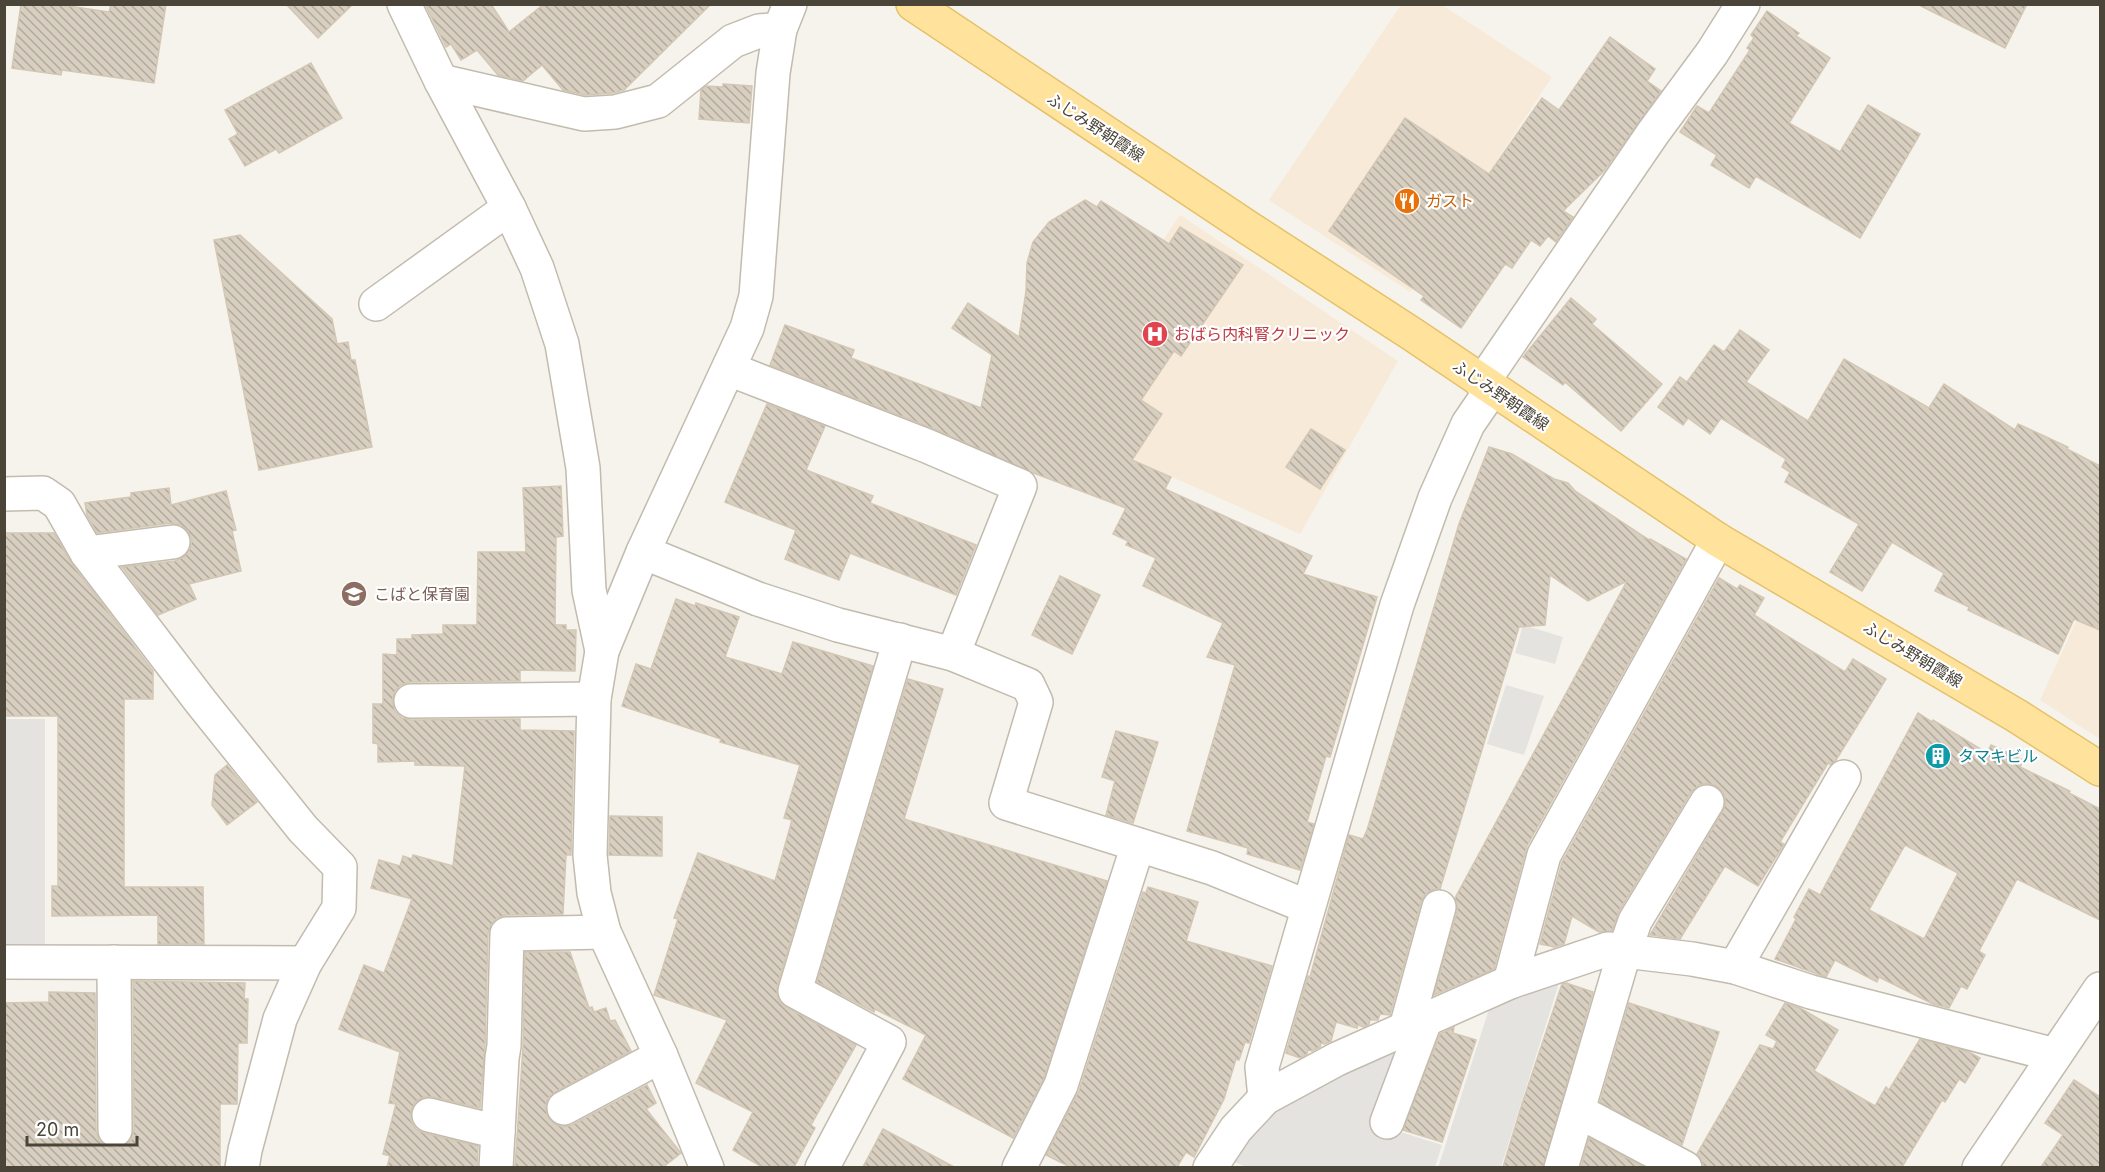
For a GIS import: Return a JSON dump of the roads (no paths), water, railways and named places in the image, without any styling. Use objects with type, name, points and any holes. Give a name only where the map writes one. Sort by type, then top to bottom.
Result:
[{"type":"main road","name":"ふじみ野朝霞線","points":[[913,4],[1257,234],[1412,334],[1718,540],[2017,716],[2100,769]]},
{"type":"street","points":[[404,4],[441,81],[509,208],[537,268],[562,344],[583,468],[589,590],[602,651]]},
{"type":"street","points":[[1265,1098],[1262,1067],[1397,605],[1435,498],[1487,386],[1653,133],[1712,53],[1743,4]]},
{"type":"street","points":[[441,81],[584,114],[615,112],[658,101],[733,42],[785,17]]},
{"type":"street","points":[[699,1164],[662,1056],[604,932],[594,893],[591,855],[594,699],[602,651],[643,552],[747,328],[756,296],[773,73],[785,17]]},
{"type":"street","points":[[376,304],[509,208]]},
{"type":"street","points":[[729,369],[927,446],[1020,486],[953,654]]},
{"type":"street","points":[[4,494],[43,492],[59,504],[87,553],[201,702],[303,829],[340,867],[339,908],[305,963],[279,1018],[242,1167]]},
{"type":"street","points":[[1510,982],[1544,855],[1718,540]]},
{"type":"street","points":[[87,553],[173,542]]},
{"type":"street","points":[[643,552],[758,599],[838,625],[953,654],[1028,685],[1036,702],[1006,803],[1212,868],[1308,907]]},
{"type":"street","points":[[822,1167],[889,1042],[795,991],[900,640]]},
{"type":"street","points":[[411,701],[594,699]]},
{"type":"street","points":[[1735,967],[1844,777]]},
{"type":"street","points":[[1562,1167],[1635,921],[1707,802]]},
{"type":"street","points":[[1019,1167],[1061,1085],[1138,845]]},
{"type":"street","points":[[1387,1122],[1415,1024],[1439,907]]},
{"type":"street","points":[[496,1167],[501,1058],[504,1046],[507,934],[604,932]]},
{"type":"street","points":[[1210,1167],[1236,1129],[1265,1098],[1337,1059],[1510,982],[1608,949],[1735,967],[1811,992],[2055,1055]]},
{"type":"street","points":[[4,962],[305,963]]},
{"type":"street","points":[[114,962],[115,1130]]},
{"type":"street","points":[[1979,1167],[2100,989]]},
{"type":"street","points":[[564,1108],[662,1056]]},
{"type":"street","points":[[1578,1111],[1685,1167]]},
{"type":"street","points":[[429,1115],[498,1132]]},
{"type":"place","name":"ガスト","points":[[1407,201]]},
{"type":"place","name":"おばら内科腎クリニック","points":[[1155,334]]},
{"type":"place","name":"こばと保育園","points":[[354,594]]},
{"type":"place","name":"タマキビル","points":[[1938,756]]}]
